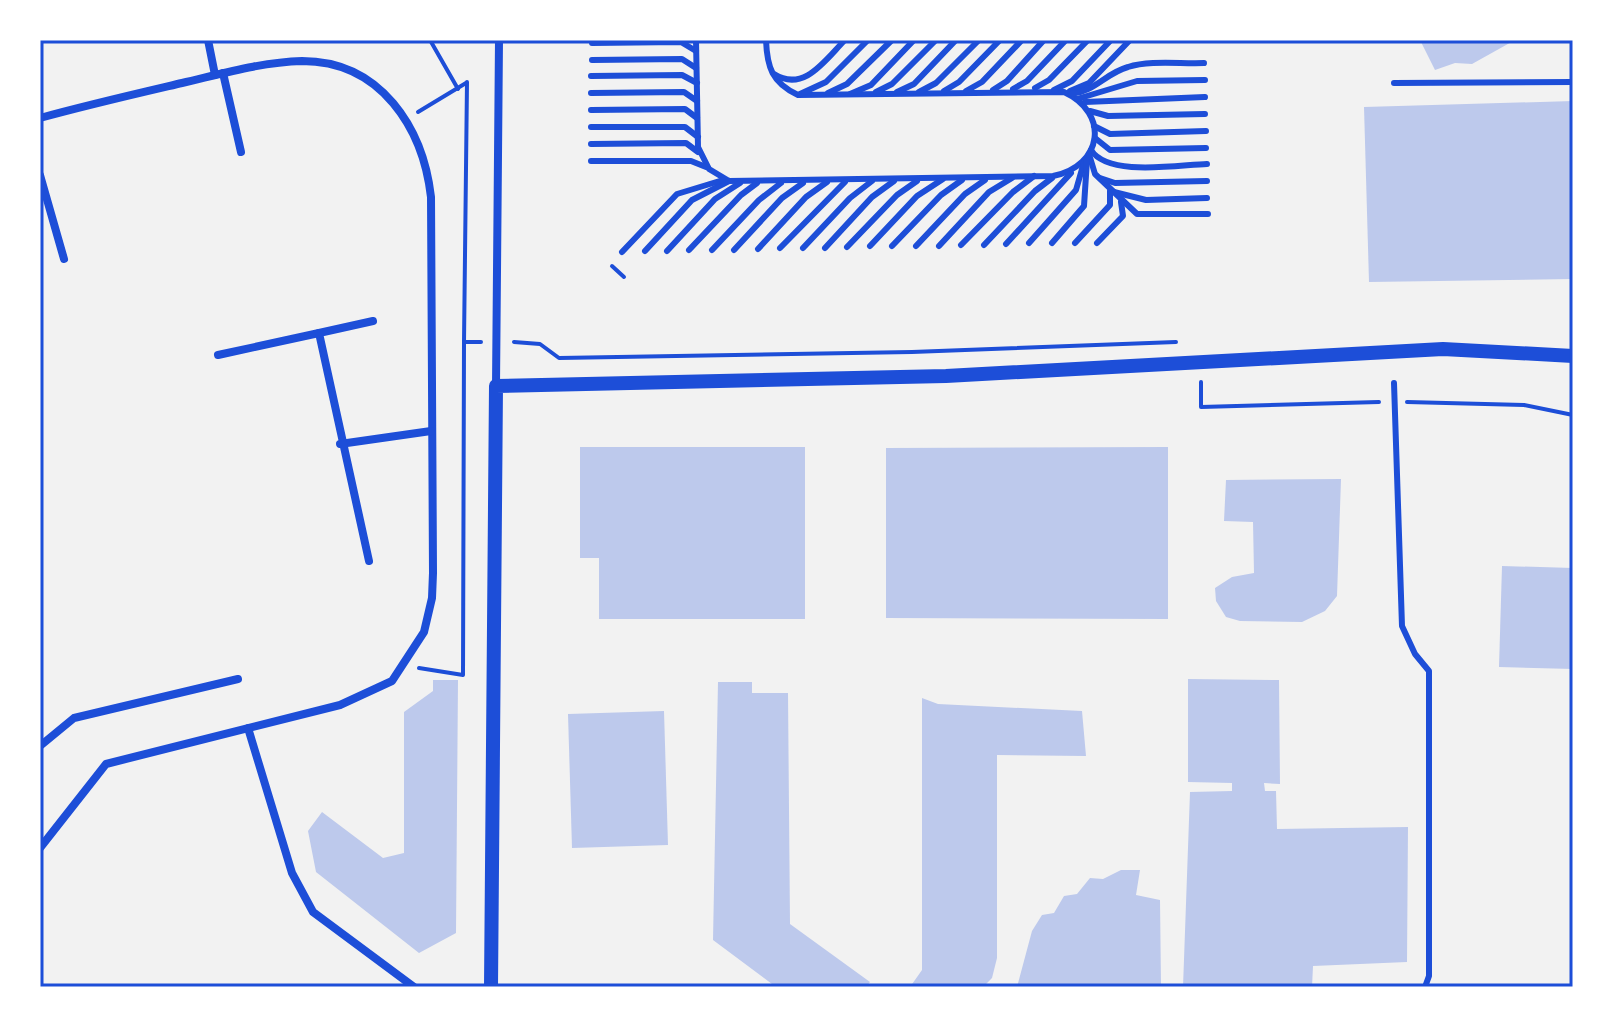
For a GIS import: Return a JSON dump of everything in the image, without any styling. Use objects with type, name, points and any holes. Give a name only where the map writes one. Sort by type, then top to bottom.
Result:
[{"type":"street","points":[[208,40],[241,152]]},
{"type":"street","points":[[491,987],[499,40]]},
{"type":"street","points":[[40,118],[219,74],[306,61],[341,69],[384,92],[406,119],[422,150],[431,197],[432,598],[424,632],[405,666],[392,681],[359,698],[106,764],[43,838],[40,848]]},
{"type":"street","points":[[40,175],[64,259]]},
{"type":"street","points":[[218,355],[373,321]]},
{"type":"street","points":[[319,333],[340,444],[369,561]]},
{"type":"street","points":[[496,386],[946,376],[1443,349],[1573,356]]},
{"type":"street","points":[[340,444],[431,431]]},
{"type":"street","points":[[40,746],[74,718],[238,679]]},
{"type":"street","points":[[248,728],[292,873],[313,912],[414,987]]},
{"type":"lane","points":[[696,40],[700,154]]},
{"type":"lane","points":[[766,40],[771,72],[777,83],[798,95],[1085,92],[1113,74],[1135,65],[1204,63]]},
{"type":"lane","points":[[771,72],[783,80],[798,81],[811,74],[845,40]]},
{"type":"lane","points":[[798,95],[826,82],[868,40]]},
{"type":"lane","points":[[819,96],[847,84],[892,40]]},
{"type":"lane","points":[[845,95],[871,85],[914,40]]},
{"type":"lane","points":[[869,95],[892,84],[936,40]]},
{"type":"lane","points":[[890,94],[914,84],[956,40]]},
{"type":"lane","points":[[913,94],[936,83],[979,40]]},
{"type":"lane","points":[[936,93],[959,82],[1000,40]]},
{"type":"lane","points":[[959,93],[982,82],[1022,40]]},
{"type":"lane","points":[[982,92],[996,89],[1007,81],[1044,40]]},
{"type":"lane","points":[[1006,92],[1027,81],[1066,40]]},
{"type":"lane","points":[[1026,91],[1049,80],[1088,40]]},
{"type":"lane","points":[[1051,91],[1072,81],[1111,40]]},
{"type":"lane","points":[[1066,93],[1089,83],[1130,40]]},
{"type":"lane","points":[[592,43],[681,42],[696,51]]},
{"type":"lane","points":[[592,60],[682,59],[696,68]]},
{"type":"lane","points":[[591,76],[682,75],[697,83]]},
{"type":"lane","points":[[1078,100],[1137,81],[1205,80]]},
{"type":"lane","points":[[1394,83],[1573,82]]},
{"type":"lane","points":[[591,93],[684,92],[697,101]]},
{"type":"lane","points":[[1029,243],[1076,190],[1095,138],[1087,110],[1066,93]]},
{"type":"lane","points":[[1078,100],[1205,97]]},
{"type":"lane","points":[[591,110],[685,109],[697,119]]},
{"type":"lane","points":[[1087,110],[1108,116],[1205,114]]},
{"type":"lane","points":[[1094,126],[1110,134],[1206,131]]},
{"type":"lane","points":[[591,127],[685,127],[698,137]]},
{"type":"lane","points":[[1095,138],[1110,150],[1206,148]]},
{"type":"lane","points":[[591,144],[686,143],[700,154],[709,169]]},
{"type":"lane","points":[[1088,156],[1113,167],[1207,164]]},
{"type":"lane","points":[[1006,244],[1088,156]]},
{"type":"lane","points":[[1088,156],[1095,174],[1137,214],[1208,214]]},
{"type":"lane","points":[[1052,243],[1084,206],[1088,156]]},
{"type":"lane","points":[[591,161],[691,161],[727,180]]},
{"type":"lane","points":[[984,245],[1035,191],[1057,175],[1076,168]]},
{"type":"lane","points":[[1095,174],[1115,183],[1207,181]]},
{"type":"lane","points":[[622,252],[677,194],[712,181],[758,183],[1057,175]]},
{"type":"lane","points":[[939,246],[989,192],[1015,176]]},
{"type":"lane","points":[[961,245],[1013,192],[1035,176]]},
{"type":"lane","points":[[916,246],[965,194],[991,177]]},
{"type":"lane","points":[[870,246],[917,196],[945,178]]},
{"type":"lane","points":[[892,246],[941,195],[967,178]]},
{"type":"lane","points":[[825,248],[884,186],[896,179]]},
{"type":"lane","points":[[847,247],[897,195],[921,179]]},
{"type":"lane","points":[[645,251],[692,200],[727,180]]},
{"type":"lane","points":[[780,248],[848,180]]},
{"type":"lane","points":[[803,248],[850,198],[875,180]]},
{"type":"lane","points":[[734,250],[782,198],[807,181]]},
{"type":"lane","points":[[758,249],[806,197],[828,181]]},
{"type":"lane","points":[[712,250],[759,200],[783,182]]},
{"type":"lane","points":[[667,251],[715,199],[741,183]]},
{"type":"lane","points":[[689,250],[741,195],[758,183]]},
{"type":"lane","points":[[1110,191],[1146,200],[1207,198]]},
{"type":"lane","points":[[1075,243],[1110,205],[1110,191]]},
{"type":"lane","points":[[1097,243],[1123,216],[1121,201]]},
{"type":"lane","points":[[1394,383],[1402,626],[1415,654],[1429,671],[1429,976],[1425,987]]},
{"type":"path","points":[[430,40],[458,89]]},
{"type":"path","points":[[405,666],[463,675],[467,82],[406,119]]},
{"type":"path","points":[[612,266],[624,277]]},
{"type":"path","points":[[464,342],[540,344],[559,358],[912,352],[1184,341]]},
{"type":"path","points":[[1201,364],[1201,407]]},
{"type":"building","points":[[1420,40],[1515,40],[1472,64],[1455,63],[1435,70]]},
{"type":"building","points":[[1573,101],[1573,279],[1369,282],[1364,107]]},
{"type":"building","points":[[580,447],[805,447],[805,619],[599,619],[599,558],[580,558]]},
{"type":"building","points":[[1168,447],[1168,619],[886,618],[886,448]]},
{"type":"building","points":[[1341,479],[1337,596],[1325,611],[1302,622],[1240,621],[1226,617],[1216,601],[1215,588],[1232,577],[1254,573],[1253,522],[1224,521],[1226,480]]},
{"type":"building","points":[[1502,566],[1573,568],[1573,669],[1499,667]]},
{"type":"building","points":[[1188,679],[1279,680],[1280,784],[1264,783],[1265,791],[1276,791],[1277,829],[1408,827],[1407,962],[1313,966],[1312,987],[1183,987],[1190,792],[1232,791],[1232,783],[1188,782]]},
{"type":"building","points":[[433,680],[458,680],[456,933],[419,953],[316,872],[308,831],[322,812],[383,858],[404,853],[404,712],[433,691]]},
{"type":"building","points":[[718,682],[752,682],[752,693],[788,693],[790,924],[870,982],[866,987],[776,987],[713,940]]},
{"type":"building","points":[[922,698],[938,704],[1082,711],[1086,756],[997,755],[997,958],[992,978],[983,987],[910,987],[922,970]]},
{"type":"building","points":[[664,711],[668,845],[572,848],[568,714]]},
{"type":"building","points":[[1121,870],[1140,870],[1136,895],[1160,900],[1161,987],[1017,987],[1032,931],[1042,915],[1054,913],[1064,896],[1077,894],[1090,878],[1103,879]]}]
